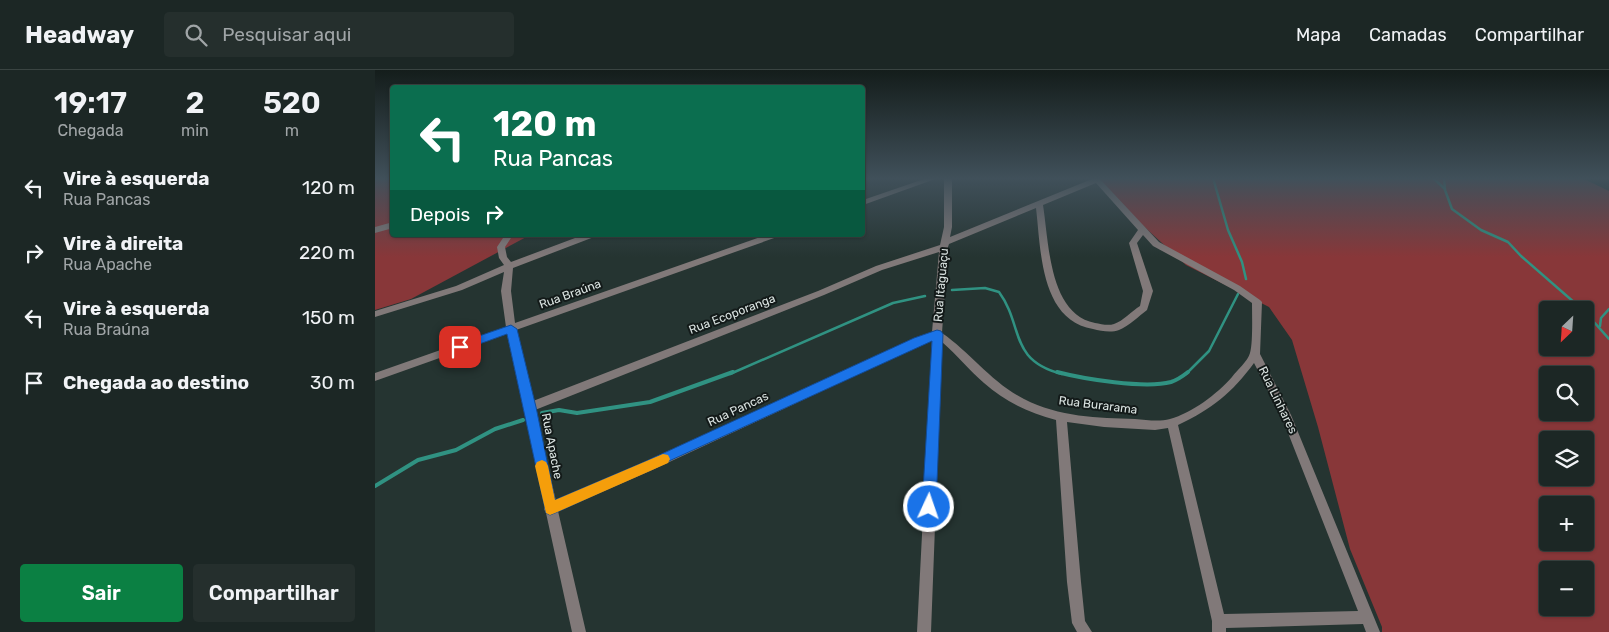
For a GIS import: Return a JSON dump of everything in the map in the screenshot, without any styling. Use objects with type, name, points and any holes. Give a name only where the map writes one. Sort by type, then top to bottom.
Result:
[{"type":"street","name":"Rua Itaguaçu","points":[[924,632],[937,334],[944,245],[948,226],[948,204]]},
{"type":"street","name":"Rua Ecoporanga","points":[[530,407],[821,293],[879,268],[944,245],[1036,204]]},
{"type":"street","points":[[1039,204],[1050,279],[1057,299],[1072,317],[1094,327],[1117,327],[1143,308],[1148,291],[1133,243],[1143,230]]},
{"type":"street","name":"Rua Linhares","points":[[1119,204],[1156,244],[1237,288],[1257,302],[1255,354],[1286,415],[1373,632]]},
{"type":"street","points":[[375,230],[390,226]]},
{"type":"street","points":[[508,237],[501,247],[503,258],[509,265]]},
{"type":"street","points":[[375,314],[459,288],[509,265],[586,237]]},
{"type":"street","name":"Rua Braúna","points":[[375,377],[768,237]]},
{"type":"street","name":"Rua Apache","points":[[509,265],[506,291],[511,329],[579,632]]},
{"type":"street","name":"Rua Burarama","points":[[937,334],[1005,394],[1019,402],[1061,417],[1127,424],[1172,423],[1202,408],[1221,396],[1234,383],[1255,354]]},
{"type":"street","name":"Rua Pancas","points":[[550,509],[937,334]]},
{"type":"street","points":[[1061,417],[1073,582],[1079,623],[1085,632]]},
{"type":"street","points":[[1172,423],[1196,518],[1219,627],[1368,617]]},
{"type":"shaded area","points":[[375,204],[390,204],[390,237],[526,237],[411,299],[375,310]]},
{"type":"shaded area","points":[[1120,204],[1609,204],[1609,632],[1382,632],[1382,627],[1350,549],[1318,427],[1292,340],[1269,307],[1186,265]]},
{"type":"waterway","points":[[1221,204],[1228,230],[1242,262],[1246,279]]},
{"type":"waterway","points":[[1450,204],[1452,209],[1481,230],[1508,242],[1521,256],[1573,301]]},
{"type":"waterway","points":[[952,290],[985,288],[999,292],[1007,305],[1025,351],[1033,360],[1045,368],[1062,374]]},
{"type":"waterway","points":[[1188,372],[1209,351],[1238,294]]},
{"type":"waterway","points":[[730,374],[893,303],[925,296]]},
{"type":"waterway","points":[[1600,326],[1601,318],[1609,309]]},
{"type":"waterway","points":[[1594,322],[1609,339]]},
{"type":"waterway","points":[[542,413],[559,410],[577,413],[650,402],[733,372]]},
{"type":"waterway","points":[[1057,372],[1131,384],[1171,382],[1188,372]]},
{"type":"waterway","points":[[375,486],[418,460],[456,450],[495,429],[523,420]]},
{"type":"slow traffic","points":[[542,466],[550,509],[663,459]]},
{"type":"route","points":[[460,347],[511,329],[530,407],[550,509],[937,334],[929,507]]}]
